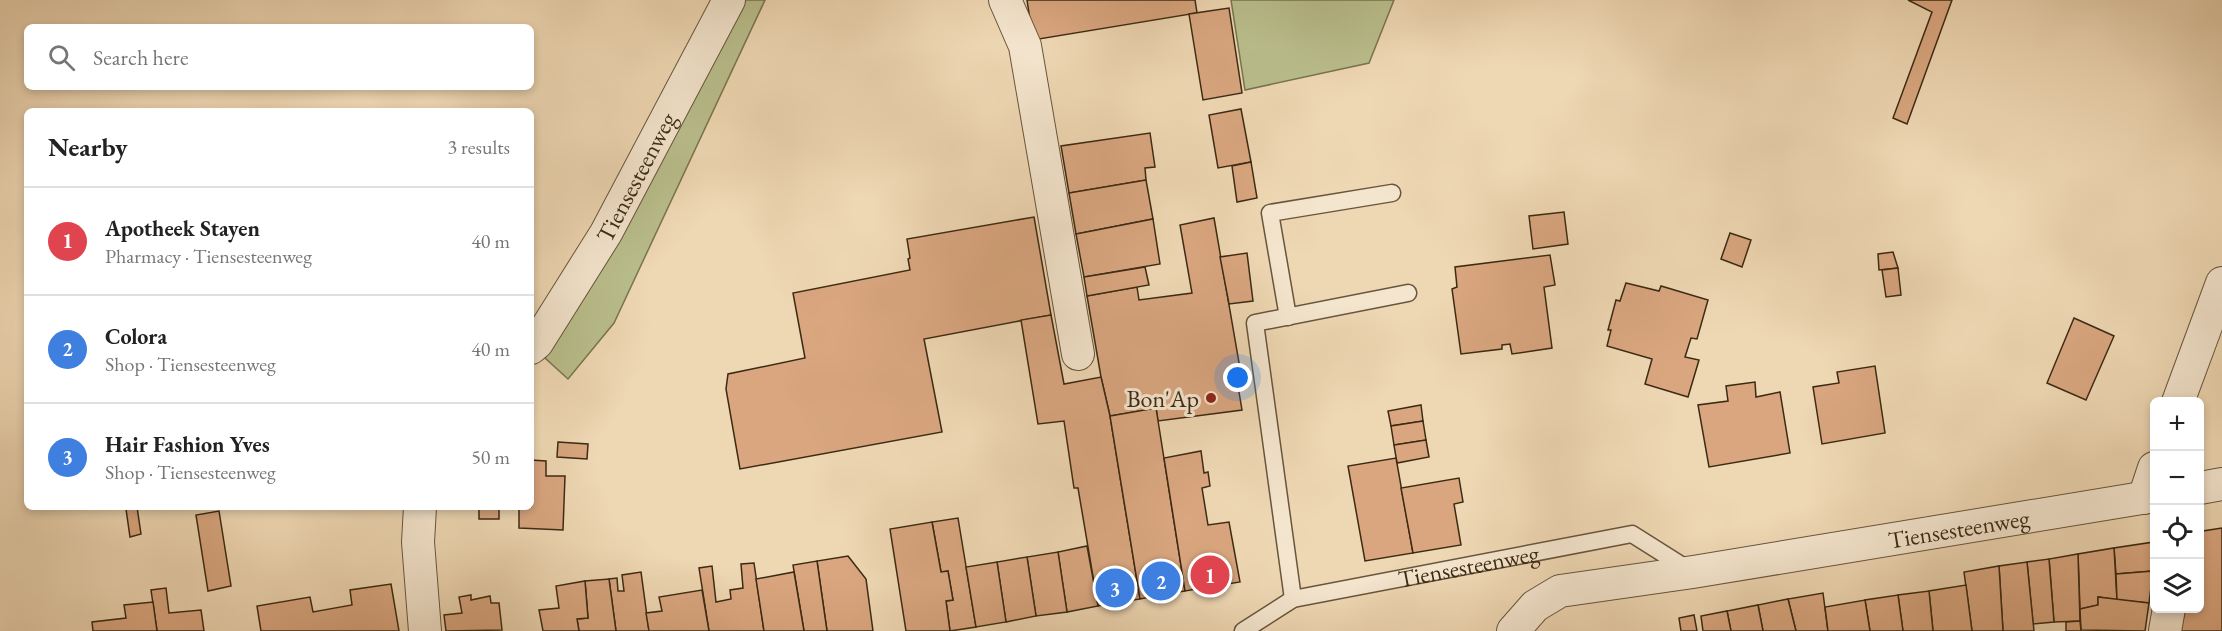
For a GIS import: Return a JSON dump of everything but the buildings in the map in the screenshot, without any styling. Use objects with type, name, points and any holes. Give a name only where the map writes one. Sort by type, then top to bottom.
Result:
[{"type":"street","name":"Tiensesteenweg","points":[[534,346],[606,233],[729,0]]},
{"type":"street","points":[[1005,0],[1025,46],[1078,354]]},
{"type":"street","points":[[2180,397],[2222,283]]},
{"type":"street","points":[[2204,487],[2222,484]]},
{"type":"street","name":"Tiensesteenweg","points":[[1513,631],[1535,606],[1560,591],[1693,572],[2150,497]]},
{"type":"street","points":[[420,510],[418,542],[425,631]]},
{"type":"street","points":[[2165,631],[2168,613]]},
{"type":"lane","points":[[1287,317],[1270,213],[1392,193]]},
{"type":"lane","points":[[1293,598],[1255,323],[1408,293]]},
{"type":"lane","name":"Tiensesteenweg","points":[[1243,631],[1293,598],[1632,534],[1693,572]]},
{"type":"green space","points":[[728,0],[765,0],[614,323],[568,379],[545,358],[612,245]]},
{"type":"green space","points":[[1231,0],[1394,0],[1369,63],[1245,90]]},
{"type":"place","name":"Bon'Ap","points":[[1211,398]]},
{"type":"place","name":"Apotheek Stayen","points":[[1210,575]]},
{"type":"place","name":"Colora","points":[[1161,581]]},
{"type":"place","name":"Hair Fashion Yves","points":[[1115,588]]}]
